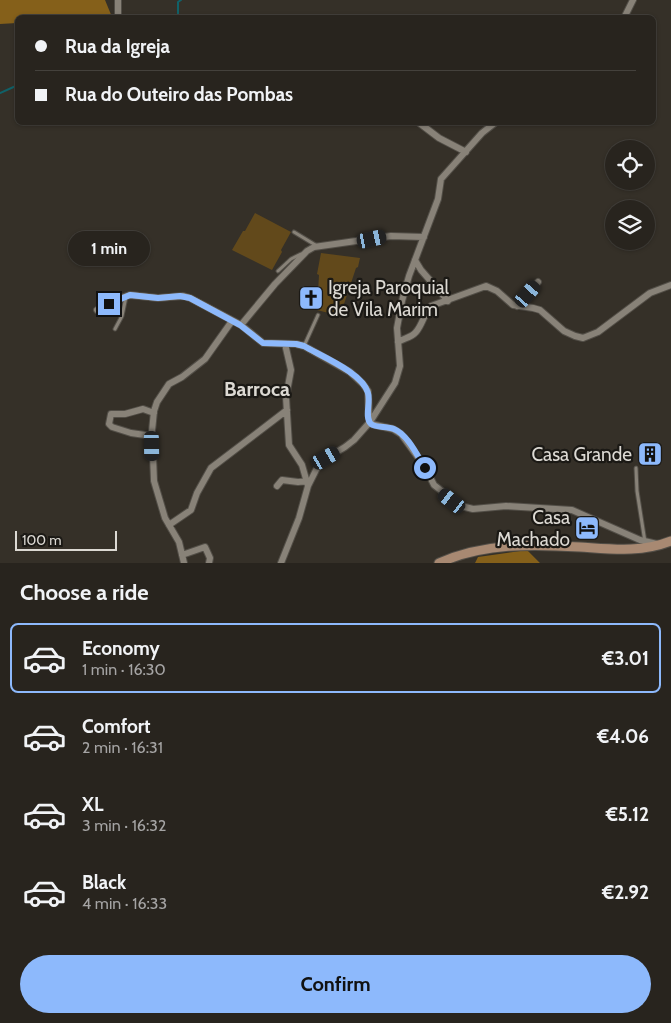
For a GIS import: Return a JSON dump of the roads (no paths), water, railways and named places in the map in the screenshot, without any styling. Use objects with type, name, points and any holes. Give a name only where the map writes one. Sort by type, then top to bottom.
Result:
[{"type":"street","points":[[118,0],[118,15]]},
{"type":"street","points":[[626,15],[633,0]]},
{"type":"street","points":[[422,125],[439,138],[466,152]]},
{"type":"street","points":[[281,563],[299,518],[308,484],[320,462],[349,445],[370,422],[398,377],[400,361],[397,328],[399,313],[406,286],[438,199],[441,179],[482,133],[492,125]]},
{"type":"street","points":[[240,325],[269,290],[307,251],[317,246],[391,236],[424,237]]},
{"type":"street","points":[[415,260],[420,270],[448,300]]},
{"type":"street","points":[[517,306],[538,282]]},
{"type":"street","points":[[398,342],[415,334],[423,322],[429,307],[486,286],[495,290],[511,304],[537,309],[568,333],[579,338],[587,337],[609,324],[650,293],[671,285]]},
{"type":"street","points":[[97,310],[127,296],[158,298],[187,296],[240,325],[263,343],[299,344],[350,372],[363,384],[368,394],[368,418],[370,422],[374,425],[393,429],[401,434],[425,468],[434,485],[460,506],[473,509],[506,506],[572,510],[645,542],[667,543]]},
{"type":"street","points":[[184,563],[178,539],[169,525],[154,481],[152,436],[154,413],[157,402],[167,386],[205,359],[232,321]]},
{"type":"street","points":[[285,344],[291,370],[287,394],[289,447],[300,462],[308,484]]},
{"type":"street","points":[[152,436],[126,432],[112,426],[109,422],[111,414],[125,414],[143,409],[154,413]]},
{"type":"street","points":[[169,525],[191,510],[197,493],[211,468],[287,410]]},
{"type":"street","points":[[277,486],[282,480],[308,484]]},
{"type":"street","points":[[439,563],[476,551],[517,546],[640,549],[667,543]]},
{"type":"street","points":[[182,555],[205,548],[210,558],[208,563]]},
{"type":"lane","points":[[294,232],[317,246]]},
{"type":"lane","points":[[278,271],[294,258],[307,251]]},
{"type":"lane","points":[[115,329],[122,316],[127,296]]},
{"type":"lane","points":[[304,346],[318,315]]},
{"type":"lane","points":[[636,468],[637,491],[645,542]]},
{"type":"waterway","points":[[178,15],[178,2],[181,0]]},
{"type":"waterway","points":[[0,93],[15,86]]},
{"type":"place","name":"Igreja Paroquial de Vila Marim","points":[[311,298]]},
{"type":"place","name":"Casa Grande","points":[[650,454]]},
{"type":"place","name":"Casa Machado","points":[[587,528]]},
{"type":"district","name":"Barroca","points":[[257,389]]}]
